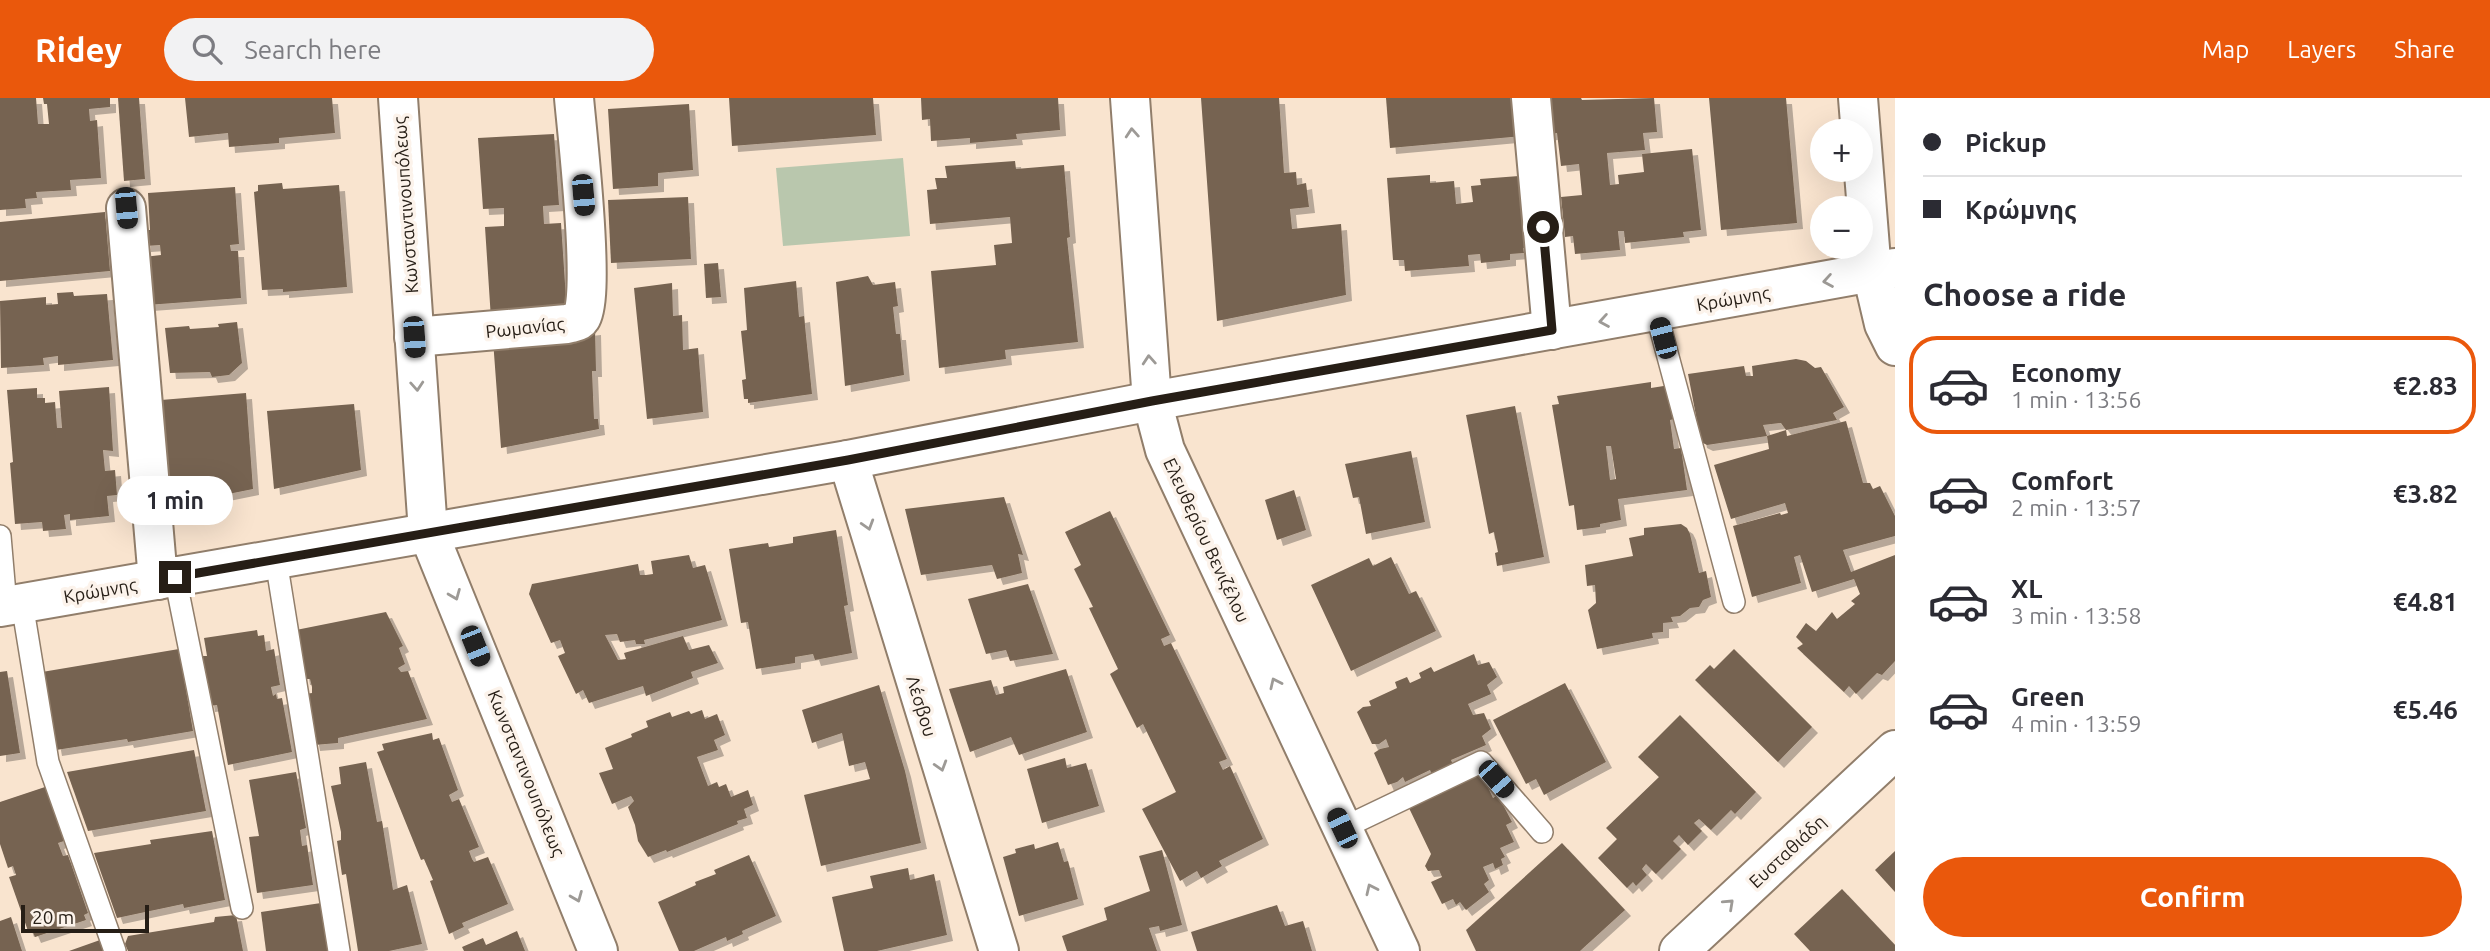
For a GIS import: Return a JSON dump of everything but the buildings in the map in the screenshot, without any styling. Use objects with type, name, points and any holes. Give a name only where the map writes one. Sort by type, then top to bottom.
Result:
[{"type":"street","name":"Κωνσταντινουπόλεως","points":[[398,98],[428,532],[598,951]]},
{"type":"street","name":"Ρωμανίας","points":[[414,337],[567,324],[578,321],[583,316],[586,299],[584,220],[574,98]]},
{"type":"street","name":"Ελευθερίου Βενιζέλου","points":[[1130,98],[1152,401],[1165,450],[1401,951]]},
{"type":"street","points":[[1531,98],[1552,330]]},
{"type":"street","points":[[1858,98],[1883,270],[1884,324],[1895,346]]},
{"type":"street","points":[[126,208],[167,578]]},
{"type":"street","name":"Κρώμνης","points":[[9,605],[848,460],[1152,401],[1883,270]]},
{"type":"street","name":"Λέσβου","points":[[848,460],[999,951]]},
{"type":"street","name":"Ευσταθιάδη","points":[[1679,951],[1895,750]]},
{"type":"lane","points":[[1656,312],[1734,602]]},
{"type":"lane","points":[[0,536],[9,605],[48,762],[115,951]]},
{"type":"lane","points":[[276,560],[339,951]]},
{"type":"lane","points":[[167,578],[242,908]]},
{"type":"lane","points":[[1342,828],[1481,762],[1542,832]]},
{"type":"green space","points":[[903,158],[910,236],[783,246],[776,168]]},
{"type":"route","points":[[175,577],[848,460],[1152,401],[1552,330],[1543,227]]}]
